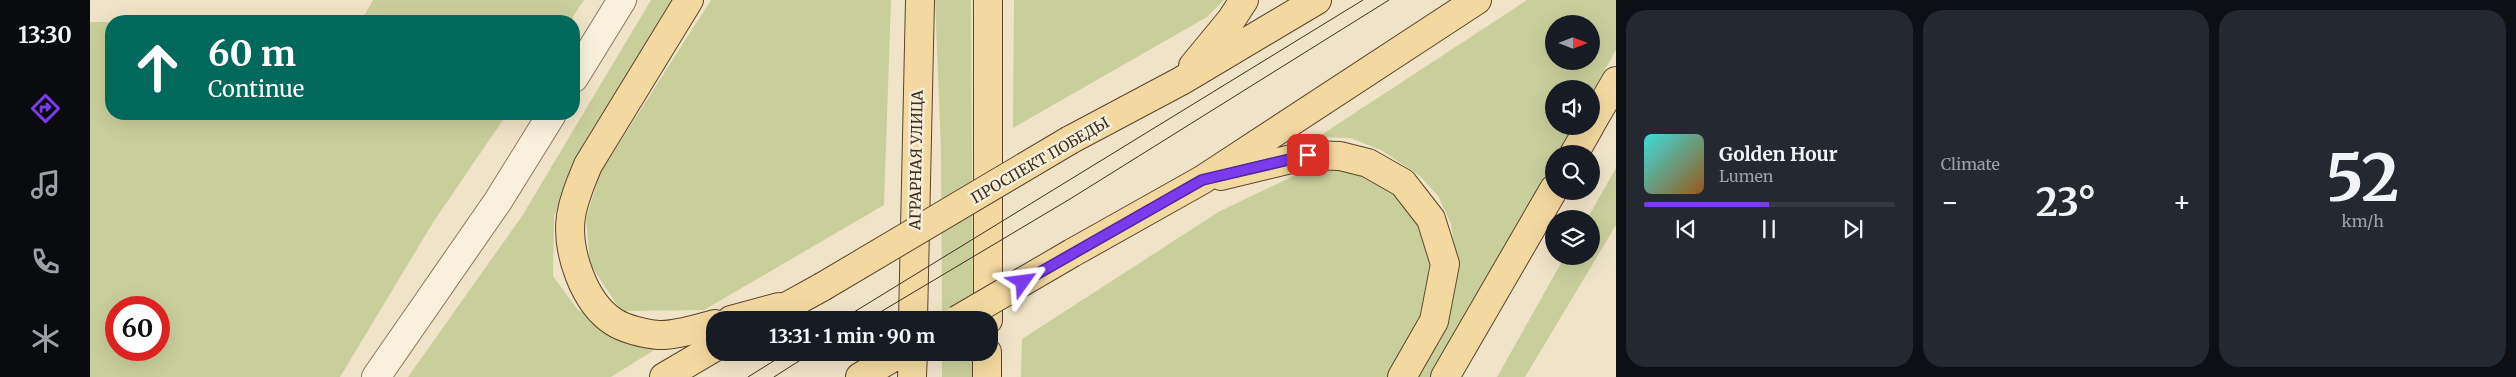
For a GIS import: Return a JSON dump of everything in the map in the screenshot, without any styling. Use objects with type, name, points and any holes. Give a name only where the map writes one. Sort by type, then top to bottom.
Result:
[{"type":"main road","points":[[689,0],[588,165],[577,191],[571,217],[571,244],[577,270],[590,297],[614,322],[660,335],[706,326]]},
{"type":"main road","name":"АГРАРНАЯ УЛИЦА","points":[[913,311],[920,0]]},
{"type":"main road","points":[[988,0],[988,311]]},
{"type":"main road","points":[[1181,81],[1244,0]]},
{"type":"main road","name":"ПРОСПЕКТ ПОБЕДЫ","points":[[778,311],[822,287],[1070,140],[1181,81],[1317,0]]},
{"type":"main road","points":[[973,311],[1202,180],[1477,0]]},
{"type":"main road","points":[[1600,109],[1616,81]]},
{"type":"main road","points":[[1202,180],[1308,155],[1340,156],[1368,164],[1403,183],[1431,220],[1445,264],[1434,321],[1402,377]]},
{"type":"main road","points":[[1446,377],[1548,200]]},
{"type":"main road","points":[[765,311],[788,305]]},
{"type":"main road","points":[[664,377],[706,353]]},
{"type":"main road","points":[[860,377],[887,361]]},
{"type":"main road","points":[[912,377],[913,361]]},
{"type":"main road","points":[[987,377],[988,361]]},
{"type":"street","points":[[580,68],[622,0]]},
{"type":"street","points":[[376,377],[498,201],[548,120]]},
{"type":"green space","points":[[373,0],[584,0],[574,15],[364,15]]},
{"type":"green space","points":[[651,0],[677,0],[578,158],[554,216],[553,276],[578,310],[613,331],[659,347],[611,377],[408,377],[522,216]]},
{"type":"green space","points":[[711,0],[891,0],[884,205],[704,310],[621,311],[590,264],[586,219],[600,173]]},
{"type":"green space","points":[[935,0],[971,0],[973,311],[942,311],[941,150]]},
{"type":"green space","points":[[1014,0],[1224,0],[1207,17],[1013,128]]},
{"type":"green space","points":[[1527,0],[1616,0],[1616,50],[1599,80],[1545,80],[1545,135],[1568,135],[1563,145],[1545,145],[1545,176],[1431,377],[1413,377],[1457,268],[1451,224],[1438,196],[1420,176],[1381,150],[1350,138],[1318,137]]},
{"type":"green space","points":[[90,22],[105,22],[105,120],[503,120],[434,221],[340,377],[90,377]]},
{"type":"green space","points":[[1315,166],[1349,168],[1387,186],[1418,217],[1434,262],[1423,312],[1389,377],[1021,377],[1022,339],[1220,211]]},
{"type":"green space","points":[[1616,168],[1616,225],[1600,252],[1600,210],[1592,210],[1598,200],[1600,200],[1600,196]]},
{"type":"green space","points":[[1560,265],[1592,265],[1525,377],[1497,377]]},
{"type":"green space","points":[[942,361],[973,361],[974,377],[942,377]]},
{"type":"tram line","points":[[856,311],[1363,0]]},
{"type":"tram line","points":[[882,311],[1070,199],[1389,0]]},
{"type":"tram line","points":[[748,377],[774,361]]},
{"type":"tram line","points":[[774,377],[799,361]]},
{"type":"route","points":[[1023,282],[1202,180],[1308,155]]}]
